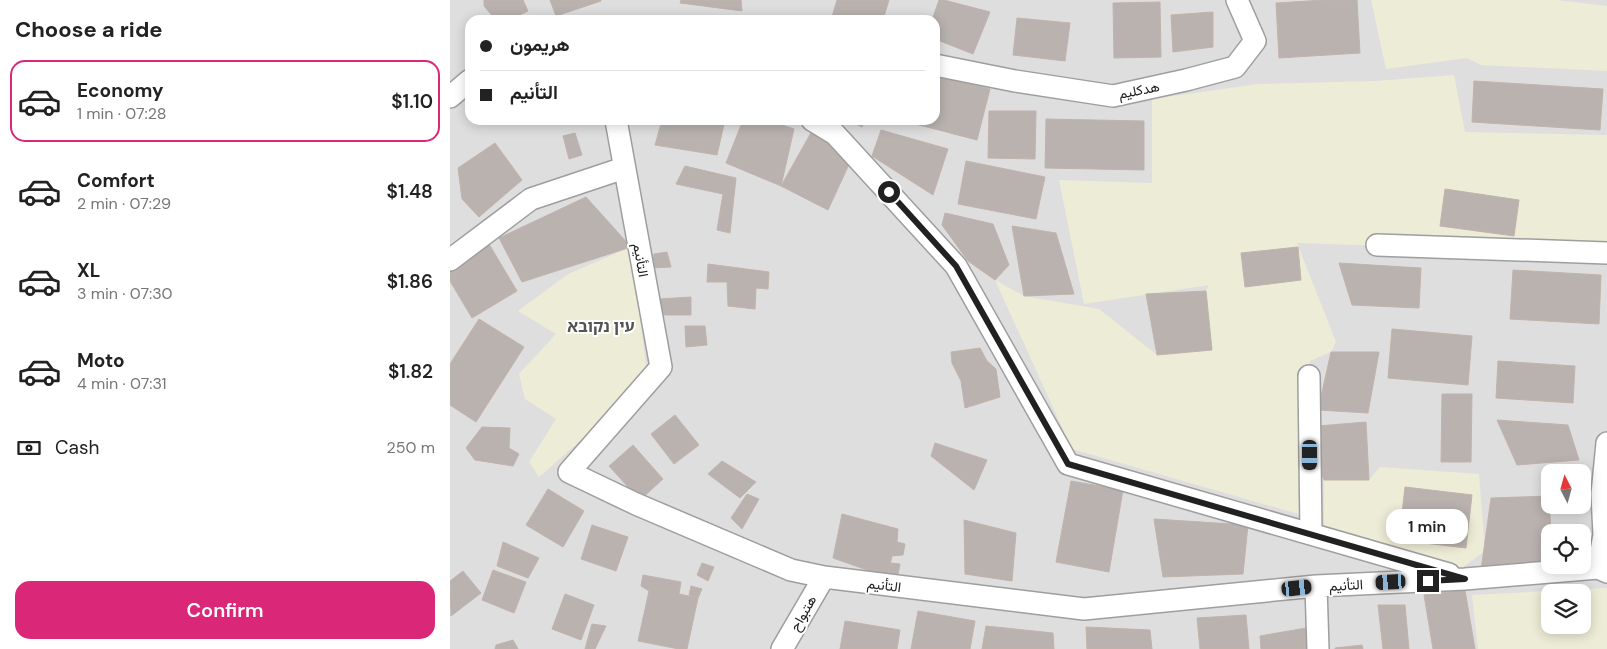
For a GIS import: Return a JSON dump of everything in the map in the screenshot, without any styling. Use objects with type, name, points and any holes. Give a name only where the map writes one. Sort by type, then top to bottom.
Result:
[{"type":"street","name":"هدكليم","points":[[940,66],[1015,81],[1113,96],[1186,80],[1235,67],[1255,41],[1237,0]]},
{"type":"street","points":[[450,97],[465,84]]},
{"type":"street","name":"التأنيم","points":[[617,125],[661,367],[569,472],[636,504],[791,570],[824,577],[1084,609],[1316,586],[1603,570]]},
{"type":"street","points":[[821,125],[836,134],[956,266],[1068,464],[1465,579]]},
{"type":"street","points":[[450,260],[531,199],[624,168]]},
{"type":"street","points":[[1377,245],[1607,253]]},
{"type":"street","points":[[1309,376],[1311,534]]},
{"type":"street","points":[[1603,570],[1602,494],[1607,443]]},
{"type":"street","name":"هتبواح","points":[[782,649],[824,577]]},
{"type":"street","points":[[1316,586],[1318,649]]},
{"type":"shaded area","name":"עין נקובא","points":[[450,0],[1607,0],[1607,649],[450,649]]},
{"type":"green space","points":[[1371,0],[1556,0],[1607,6],[1607,71],[1481,65],[1467,58],[1386,69]]},
{"type":"green space","points":[[1454,75],[1465,132],[1607,135],[1607,253],[1297,243],[1336,342],[1331,352],[1310,361],[1302,515],[1072,449],[995,280],[1024,296],[1099,309],[1157,355],[1211,350],[1206,291],[1209,285],[1084,304],[1059,180],[1152,183],[1152,99],[1258,84],[1376,81]]},
{"type":"green space","points":[[631,247],[648,381],[539,477],[529,462],[556,419],[525,399],[519,374],[556,334],[518,311],[568,274]]},
{"type":"green space","points":[[1380,467],[1479,474],[1485,551],[1452,575],[1324,538],[1324,480],[1369,480]]},
{"type":"green space","points":[[1607,588],[1607,649],[1478,649],[1472,595],[1541,591],[1541,634],[1591,634],[1591,589]]},
{"type":"building","points":[[484,0],[523,0],[528,11],[520,15],[492,15],[484,6]]},
{"type":"building","points":[[550,0],[601,0],[559,15],[556,15]]},
{"type":"building","points":[[681,0],[741,0],[742,11],[680,3]]},
{"type":"building","points":[[837,0],[889,0],[884,15],[832,15]]},
{"type":"building","points":[[939,0],[990,12],[973,54],[940,41],[940,15],[934,15]]},
{"type":"building","points":[[1357,0],[1360,53],[1279,58],[1276,3]]},
{"type":"building","points":[[1160,2],[1161,57],[1114,58],[1113,3]]},
{"type":"building","points":[[1213,12],[1213,47],[1173,52],[1171,15]]},
{"type":"building","points":[[1017,18],[1070,23],[1065,61],[1013,55]]},
{"type":"building","points":[[940,76],[990,89],[977,140],[919,125],[940,125]]},
{"type":"building","points":[[1474,81],[1603,89],[1600,130],[1472,122]]},
{"type":"building","points":[[989,111],[1036,111],[1035,159],[988,158]]},
{"type":"building","points":[[1046,119],[1144,121],[1144,170],[1045,168]]},
{"type":"building","points":[[661,125],[724,125],[717,155],[655,145]]},
{"type":"building","points":[[741,125],[782,125],[794,129],[781,186],[726,163]]},
{"type":"building","points":[[881,130],[948,149],[933,195],[872,156]]},
{"type":"building","points":[[812,131],[851,160],[828,210],[781,186]]},
{"type":"building","points":[[575,133],[582,155],[569,159],[563,136]]},
{"type":"building","points":[[495,143],[522,180],[479,217],[462,199],[458,168]]},
{"type":"building","points":[[966,161],[1045,177],[1036,219],[958,204]]},
{"type":"building","points":[[685,166],[736,178],[730,233],[717,230],[723,194],[676,184]]},
{"type":"building","points":[[1445,189],[1519,200],[1514,236],[1440,226]]},
{"type":"building","points":[[586,197],[631,247],[522,282],[499,238]]},
{"type":"building","points":[[945,213],[993,224],[1009,265],[995,280],[968,261],[942,225]]},
{"type":"building","points":[[1012,226],[1056,233],[1074,294],[1024,296]]},
{"type":"building","points":[[489,244],[517,291],[472,318],[450,281],[450,267]]},
{"type":"building","points":[[1298,247],[1301,280],[1245,287],[1241,253]]},
{"type":"building","points":[[667,252],[671,267],[653,268],[654,254]]},
{"type":"building","points":[[1339,263],[1421,268],[1419,308],[1352,305]]},
{"type":"building","points":[[708,264],[769,272],[768,289],[756,288],[755,309],[728,306],[727,282],[707,282]]},
{"type":"building","points":[[1513,270],[1601,275],[1599,324],[1510,319]]},
{"type":"building","points":[[1206,291],[1212,350],[1157,355],[1146,294]]},
{"type":"building","points":[[691,297],[691,315],[661,315],[659,299]]},
{"type":"building","points":[[479,319],[524,347],[476,422],[450,405],[450,364]]},
{"type":"building","points":[[685,326],[705,326],[707,345],[686,347]]},
{"type":"building","points":[[1392,329],[1472,336],[1468,385],[1388,378]]},
{"type":"building","points":[[980,348],[987,361],[996,369],[1000,397],[965,408],[961,381],[952,363],[951,352]]},
{"type":"building","points":[[1331,352],[1379,352],[1368,413],[1318,410]]},
{"type":"building","points":[[1498,361],[1575,366],[1573,403],[1496,398]]},
{"type":"building","points":[[1442,394],[1472,394],[1471,462],[1441,462]]},
{"type":"building","points":[[675,415],[699,445],[674,464],[651,434]]},
{"type":"building","points":[[1497,420],[1568,425],[1579,460],[1517,465]]},
{"type":"building","points":[[1366,422],[1369,480],[1324,480],[1318,426]]},
{"type":"building","points":[[482,427],[510,428],[509,448],[519,454],[513,466],[475,460],[466,448]]},
{"type":"building","points":[[935,443],[987,460],[974,490],[931,456]]},
{"type":"building","points":[[633,445],[663,479],[640,500],[609,466]]},
{"type":"building","points":[[722,461],[756,482],[740,498],[708,474]]},
{"type":"building","points":[[1071,481],[1123,490],[1109,572],[1056,562]]},
{"type":"building","points":[[1405,487],[1472,495],[1466,548],[1399,540]]},
{"type":"building","points":[[548,489],[584,511],[563,547],[526,525]]},
{"type":"building","points":[[747,494],[759,499],[742,529],[731,518]]},
{"type":"building","points":[[1541,496],[1541,514],[1550,514],[1551,524],[1541,524],[1541,564],[1481,570],[1491,498]]},
{"type":"building","points":[[842,514],[898,529],[897,542],[905,544],[903,555],[892,556],[887,577],[833,558]]},
{"type":"building","points":[[1154,519],[1248,525],[1243,574],[1163,577]]},
{"type":"building","points":[[964,520],[1016,533],[1012,581],[965,574]]},
{"type":"building","points":[[592,525],[628,537],[616,571],[581,559]]},
{"type":"building","points":[[503,542],[539,558],[528,578],[497,566]]},
{"type":"building","points":[[702,563],[714,567],[708,581],[697,575]]},
{"type":"building","points":[[891,563],[900,564],[896,586],[887,577]]},
{"type":"building","points":[[493,570],[526,582],[514,613],[482,600]]},
{"type":"building","points":[[463,571],[481,593],[451,616],[450,581]]},
{"type":"building","points":[[643,575],[681,582],[679,594],[698,598],[687,649],[638,641],[649,591],[641,586]]},
{"type":"building","points":[[691,586],[702,589],[698,598],[689,595]]},
{"type":"building","points":[[1465,590],[1475,649],[1433,649],[1424,595]]},
{"type":"building","points":[[565,594],[594,605],[581,640],[552,629]]},
{"type":"building","points":[[1378,605],[1405,605],[1409,649],[1383,649]]},
{"type":"building","points":[[918,611],[975,621],[970,649],[911,649]]},
{"type":"building","points":[[1246,615],[1249,649],[1200,649],[1197,618]]},
{"type":"building","points":[[845,621],[900,630],[897,649],[840,649]]},
{"type":"building","points":[[592,624],[606,626],[595,649],[585,649]]},
{"type":"building","points":[[986,626],[1053,633],[1054,649],[982,649]]},
{"type":"building","points":[[1086,627],[1150,630],[1152,649],[1087,649]]},
{"type":"building","points":[[1306,628],[1306,649],[1261,649],[1260,636]]},
{"type":"building","points":[[513,640],[518,649],[495,649],[496,645]]},
{"type":"building","points":[[1362,645],[1363,649],[1335,649],[1335,648]]},
{"type":"district","name":"עין נקובא","points":[[601,326]]},
{"type":"route","points":[[889,192],[956,266],[1068,464],[1465,579],[1428,581]]}]
